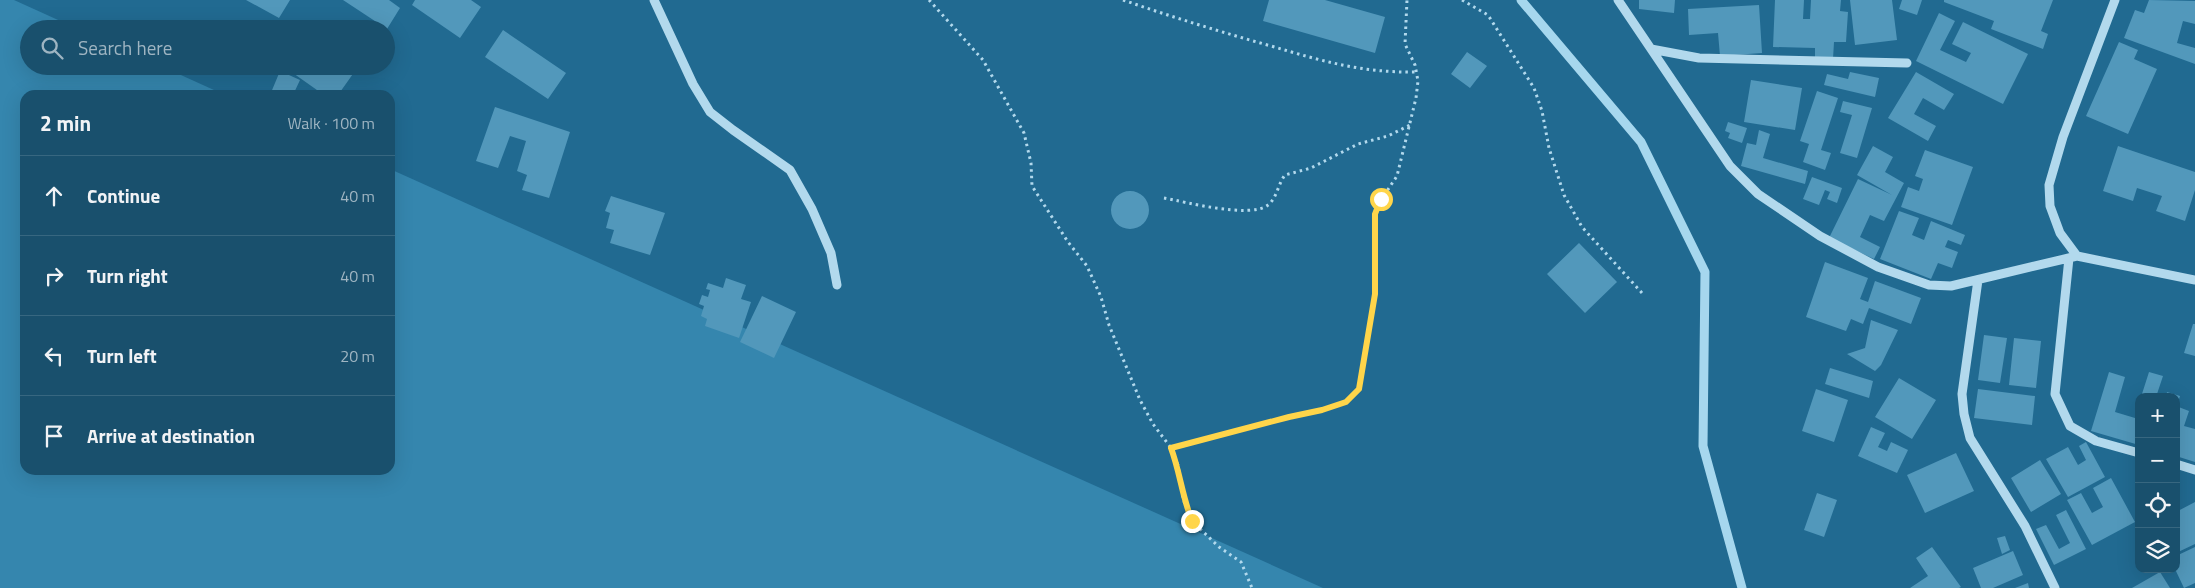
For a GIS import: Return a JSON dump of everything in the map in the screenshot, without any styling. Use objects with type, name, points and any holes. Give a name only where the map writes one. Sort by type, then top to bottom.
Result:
[{"type":"street","points":[[654,0],[693,84],[710,112],[790,170],[812,208],[831,253],[837,285]]},
{"type":"street","points":[[1618,0],[1730,166],[1758,194],[1820,236],[1878,267],[1929,285],[1951,286],[2073,257],[2195,280]]},
{"type":"street","points":[[2115,0],[2063,137],[2049,185],[2050,206],[2060,233],[2073,257],[2055,394],[2070,426],[2096,441],[2135,453]]},
{"type":"street","points":[[1651,48],[1700,58],[1907,63]]},
{"type":"street","points":[[1978,280],[1962,394],[1964,414],[1970,438],[2025,526],[2055,588]]},
{"type":"street","points":[[2180,465],[2195,470]]},
{"type":"path","points":[[929,0],[983,60],[1024,133],[1031,163],[1032,186],[1068,242],[1087,266],[1140,400],[1153,424],[1171,448],[1178,465],[1183,499],[1192,521],[1220,547],[1241,562],[1252,588]]},
{"type":"path","points":[[1122,0],[1200,26],[1344,67],[1386,72],[1416,72]]},
{"type":"path","points":[[1171,448],[1322,410],[1346,402],[1359,389],[1375,294],[1377,206],[1397,176],[1411,125],[1416,98],[1416,72],[1405,44],[1407,0]]},
{"type":"path","points":[[1462,0],[1488,15],[1534,88],[1542,111],[1549,148],[1564,195],[1582,226],[1642,293]]},
{"type":"path","points":[[1164,198],[1237,211],[1259,209],[1267,206],[1274,198],[1285,175],[1310,168],[1358,144],[1388,136],[1411,125]]},
{"type":"shaded area","points":[[0,0],[14,0],[58,20],[20,20],[20,75],[181,75],[214,90],[20,90],[20,475],[395,475],[395,171],[1323,588],[0,588]]},
{"type":"building","points":[[246,0],[290,0],[279,18]]},
{"type":"building","points":[[343,0],[389,0],[400,8],[393,20],[373,20]]},
{"type":"building","points":[[415,0],[471,0],[481,7],[460,38],[412,5]]},
{"type":"building","points":[[1269,0],[1325,0],[1385,17],[1375,53],[1263,21]]},
{"type":"building","points":[[1639,0],[1675,0],[1674,13],[1639,9]]},
{"type":"building","points":[[1775,0],[1804,0],[1803,19],[1810,19],[1811,0],[1841,0],[1840,11],[1848,12],[1846,42],[1834,42],[1833,59],[1815,58],[1815,48],[1773,47]]},
{"type":"building","points":[[1850,0],[1892,0],[1897,40],[1855,45]]},
{"type":"building","points":[[1902,0],[1922,0],[1917,15],[1899,9]]},
{"type":"building","points":[[1944,0],[2053,0],[2041,31],[2048,34],[2043,49],[1991,29],[1994,21],[1944,2]]},
{"type":"building","points":[[2149,0],[2195,1],[2195,24],[2183,21],[2177,43],[2195,48],[2195,64],[2124,38],[2135,10],[2144,13]]},
{"type":"building","points":[[1759,5],[1762,53],[1720,56],[1718,33],[1689,35],[1688,9]]},
{"type":"building","points":[[1939,13],[1955,21],[1940,50],[1966,62],[1971,53],[1952,44],[1963,22],[2028,54],[2003,104],[1916,61]]},
{"type":"building","points":[[503,30],[566,73],[548,99],[485,57]]},
{"type":"building","points":[[2119,42],[2138,50],[2134,59],[2157,69],[2128,134],[2086,116]]},
{"type":"building","points":[[1467,52],[1487,66],[1470,88],[1451,74]]},
{"type":"building","points":[[1850,72],[1879,78],[1875,97],[1824,85],[1827,74],[1848,79]]},
{"type":"building","points":[[1916,72],[1954,94],[1944,110],[1923,98],[1914,114],[1936,126],[1928,141],[1888,118]]},
{"type":"building","points":[[278,75],[289,75],[300,80],[295,90],[272,90]]},
{"type":"building","points":[[296,75],[352,75],[342,90],[317,90]]},
{"type":"building","points":[[1751,80],[1802,88],[1795,130],[1744,122]]},
{"type":"building","points":[[1817,91],[1838,98],[1821,150],[1831,153],[1825,170],[1803,162],[1809,144],[1800,141]]},
{"type":"building","points":[[1843,101],[1872,108],[1857,158],[1840,153],[1852,115],[1840,112]]},
{"type":"building","points":[[495,107],[570,132],[549,198],[522,190],[527,175],[517,171],[526,141],[510,136],[498,168],[476,161]]},
{"type":"building","points":[[1728,122],[1747,128],[1742,143],[1728,138],[1730,133],[1725,131]]},
{"type":"building","points":[[1759,130],[1770,134],[1763,158],[1808,171],[1805,184],[1741,166],[1747,143],[1756,145]]},
{"type":"building","points":[[1873,146],[1893,157],[1885,172],[1904,183],[1884,221],[1870,215],[1860,237],[1880,247],[1874,259],[1829,238],[1858,179],[1892,195],[1857,175]]},
{"type":"building","points":[[2118,146],[2195,172],[2195,190],[2185,221],[2156,211],[2162,196],[2137,188],[2133,201],[2103,191]]},
{"type":"building","points":[[1925,150],[1973,167],[1952,225],[1901,207],[1908,187],[1919,191],[1923,179],[1915,176]]},
{"type":"building","points":[[1812,177],[1842,188],[1837,203],[1827,199],[1830,192],[1825,190],[1819,205],[1803,199]]},
{"type":"building","points":[[1130,191],[1144,196],[1149,210],[1144,224],[1130,229],[1116,224],[1111,210],[1116,196]]},
{"type":"building","points":[[611,196],[665,213],[650,255],[610,243],[614,230],[606,228],[610,213],[605,211]]},
{"type":"building","points":[[1899,211],[1919,218],[1912,235],[1924,240],[1931,221],[1965,235],[1961,245],[1948,240],[1945,247],[1958,252],[1952,268],[1938,263],[1931,279],[1880,259]]},
{"type":"building","points":[[1579,243],[1617,282],[1585,313],[1547,274]]},
{"type":"building","points":[[1825,262],[1868,278],[1860,299],[1868,302],[1875,281],[1921,298],[1911,324],[1869,308],[1863,324],[1851,319],[1846,331],[1806,317]]},
{"type":"building","points":[[726,278],[746,285],[741,299],[751,302],[739,338],[705,326],[707,319],[701,316],[704,306],[699,304],[702,295],[708,297],[710,290],[706,289],[708,283],[723,288]]},
{"type":"building","points":[[762,296],[796,312],[774,358],[740,342]]},
{"type":"building","points":[[1871,320],[1898,330],[1881,365],[1875,371],[1847,354],[1865,348]]},
{"type":"building","points":[[2193,324],[2195,324],[2195,356],[2184,353]]},
{"type":"building","points":[[1984,335],[2007,338],[2000,383],[1978,380]]},
{"type":"building","points":[[2014,338],[2041,341],[2036,388],[2009,385]]},
{"type":"building","points":[[1830,368],[1873,381],[1869,398],[1825,384]]},
{"type":"building","points":[[2109,372],[2125,377],[2115,412],[2135,418],[2135,444],[2091,431]]},
{"type":"building","points":[[2149,372],[2163,376],[2157,393],[2142,393]]},
{"type":"building","points":[[1899,378],[1936,400],[1912,439],[1875,417]]},
{"type":"building","points":[[1816,389],[1848,400],[1834,442],[1802,431]]},
{"type":"building","points":[[1978,389],[2035,396],[2032,425],[1974,418]]},
{"type":"building","points":[[2180,408],[2189,411],[2184,426],[2195,429],[2195,462],[2180,457]]},
{"type":"building","points":[[1871,427],[1885,433],[1878,447],[1887,451],[1891,442],[1908,450],[1897,473],[1858,456]]},
{"type":"building","points":[[2086,442],[2105,477],[2068,497],[2046,459],[2068,447],[2078,465],[2086,460],[2079,446]]},
{"type":"building","points":[[1956,453],[1974,491],[1925,513],[1907,475]]},
{"type":"building","points":[[2040,460],[2061,494],[2031,512],[2011,478]]},
{"type":"building","points":[[2111,478],[2135,522],[2092,545],[2067,500],[2081,493],[2092,513],[2103,507],[2093,488]]},
{"type":"building","points":[[1817,493],[1837,500],[1824,537],[1804,530]]},
{"type":"building","points":[[2195,502],[2195,544],[2180,551],[2180,528],[2180,510]]},
{"type":"building","points":[[2066,510],[2086,549],[2054,565],[2036,529],[2046,525],[2059,549],[2070,543],[2056,515]]},
{"type":"building","points":[[2005,536],[2010,550],[2002,554],[1997,538]]},
{"type":"building","points":[[1932,547],[1961,587],[1910,588],[1928,576],[1916,558]]},
{"type":"building","points":[[2195,547],[2195,583],[2184,588],[2177,573],[2180,573],[2180,554]]},
{"type":"building","points":[[2013,551],[2023,575],[1993,588],[1981,588],[1973,568]]},
{"type":"building","points":[[2161,573],[2170,588],[2132,588]]},
{"type":"building","points":[[2028,583],[2029,588],[2015,588]]},
{"type":"waterway","points":[[1521,0],[1641,142],[1705,272],[1703,446],[1742,588]]},
{"type":"route","points":[[1192,521],[1183,499],[1178,465],[1171,448],[1242,428],[1322,410],[1346,402],[1359,389],[1375,294],[1375,214],[1381,199]]}]
